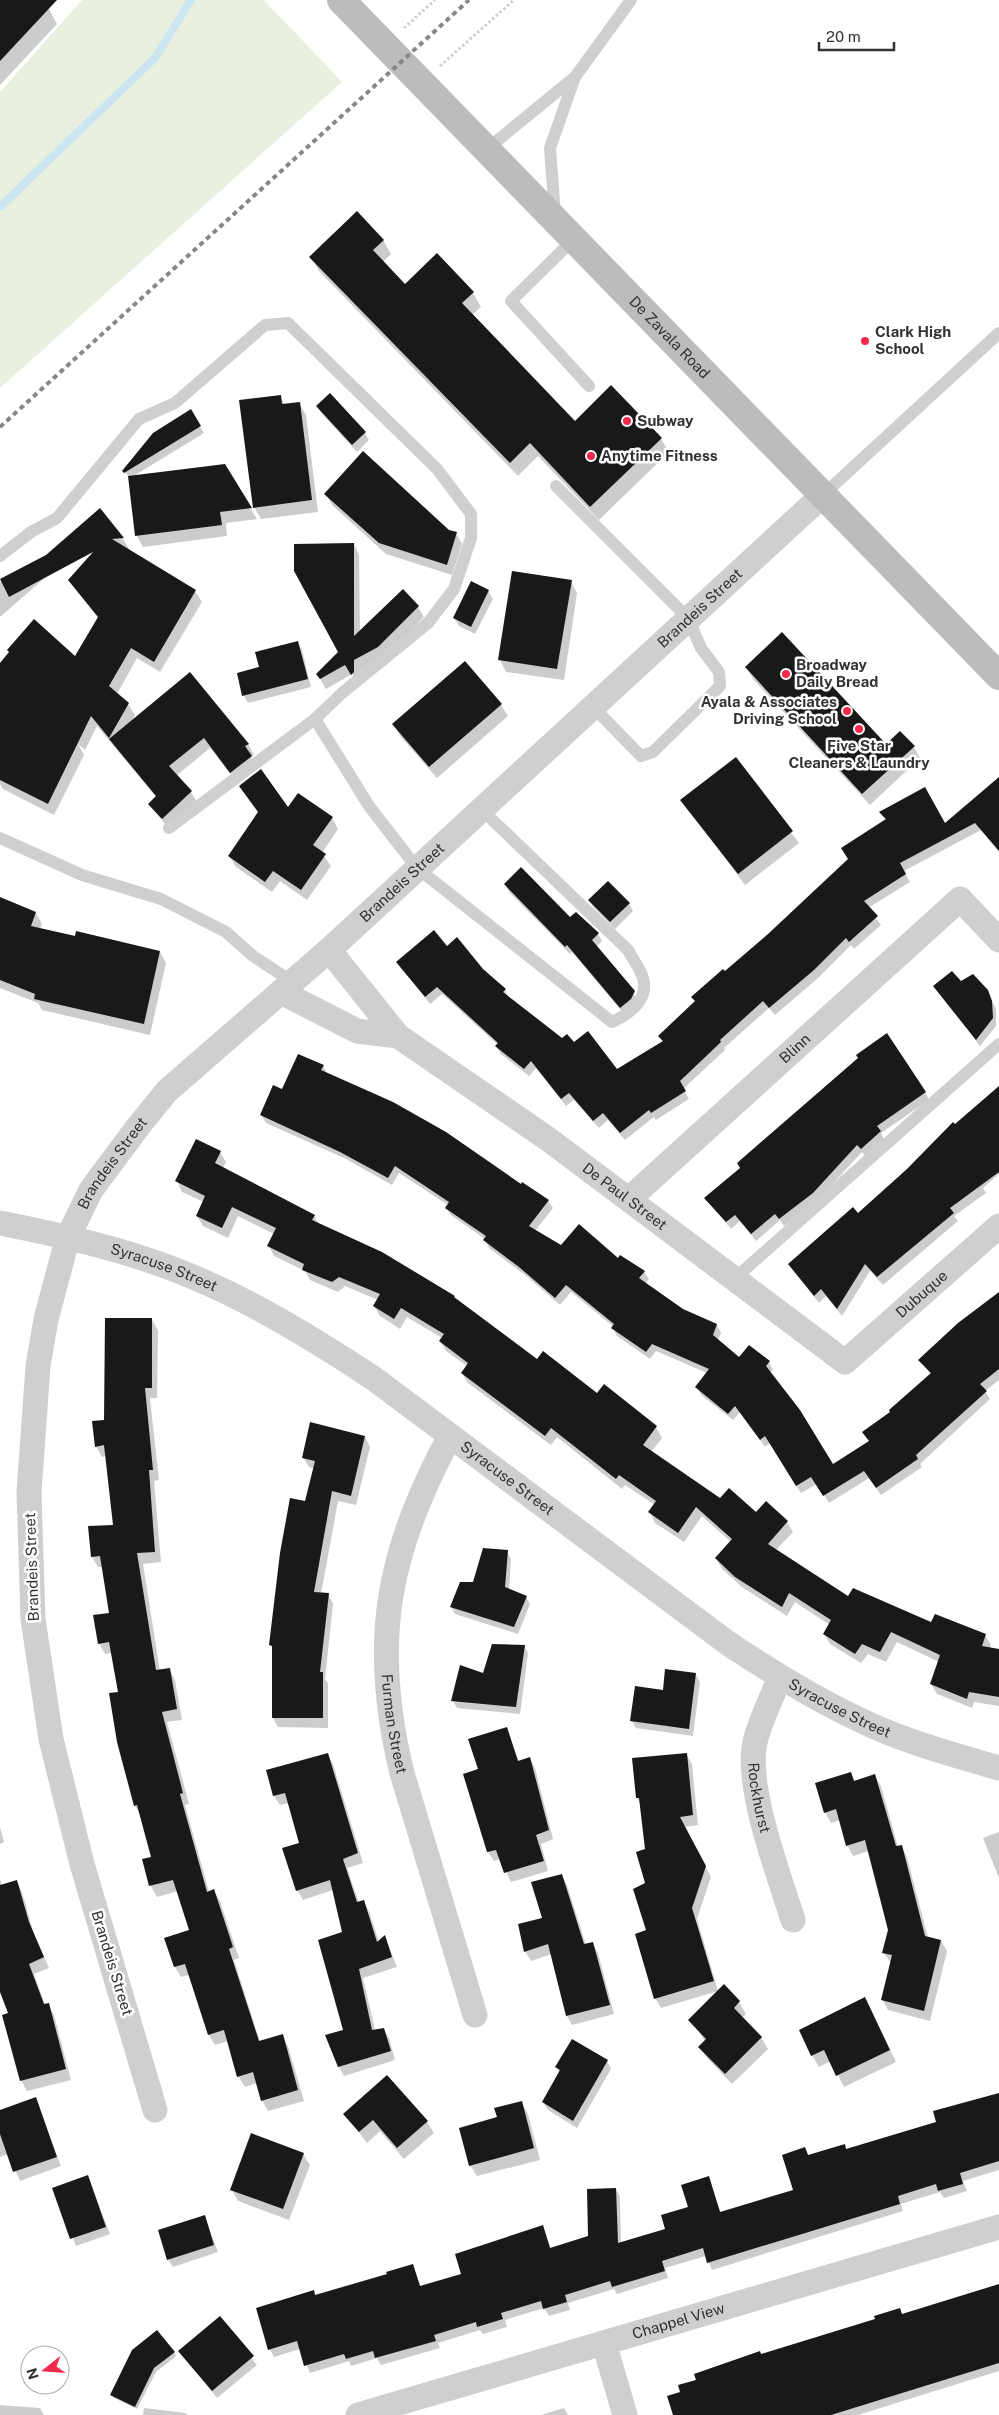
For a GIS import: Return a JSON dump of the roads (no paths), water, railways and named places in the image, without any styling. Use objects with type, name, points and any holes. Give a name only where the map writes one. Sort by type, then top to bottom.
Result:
[{"type":"main road","name":"De Zavala Road","points":[[341,0],[824,494],[999,676]]},
{"type":"street","name":"Brandeis Street","points":[[155,2110],[82,1864],[58,1768],[51,1739],[33,1619],[29,1492],[38,1366],[46,1318],[68,1237],[91,1190],[136,1128],[167,1091],[329,950],[824,494]]},
{"type":"street","name":"Blinn","points":[[629,1199],[960,899],[999,940]]},
{"type":"street","name":"De Paul Street","points":[[329,950],[398,1036],[548,1139],[845,1362]]},
{"type":"street","name":"De Paul Street","points":[[286,986],[357,1031],[398,1036]]},
{"type":"street","name":"Syracuse Street","points":[[0,1223],[68,1237],[152,1261],[235,1296],[314,1339],[450,1436],[729,1644],[780,1677],[858,1720],[934,1750],[999,1768]]},
{"type":"street","name":"Dubuque","points":[[845,1362],[999,1226]]},
{"type":"street","name":"Furman Street","points":[[450,1436],[426,1480],[395,1571],[388,1611],[385,1652],[386,1693],[392,1733],[402,1773],[475,2014]]},
{"type":"street","name":"Rockhurst","points":[[780,1677],[755,1739],[754,1780],[763,1822],[793,1920]]},
{"type":"street","name":"Chappel View","points":[[358,2415],[999,2227]]},
{"type":"street","points":[[604,2343],[625,2415]]},
{"type":"lane","points":[[487,149],[575,77],[631,0]]},
{"type":"lane","points":[[575,77],[550,148],[565,230],[511,301],[589,386]]},
{"type":"lane","points":[[0,556],[31,532],[57,518],[139,419],[174,403],[265,325],[288,323],[437,469],[471,514],[471,538],[454,589],[428,623],[342,693],[315,719],[169,828]]},
{"type":"lane","points":[[824,494],[999,333]]},
{"type":"lane","points":[[556,486],[688,618],[701,648],[719,672],[720,686],[653,752],[641,756],[592,706]]},
{"type":"lane","points":[[315,719],[369,806],[417,868],[612,1022],[627,1015],[640,1001],[643,978],[628,950],[481,809]]},
{"type":"lane","points":[[0,838],[82,875],[161,898],[226,932],[286,986]]},
{"type":"lane","points":[[734,1278],[999,1044]]},
{"type":"waterway","points":[[0,207],[155,58],[191,0]]},
{"type":"railway","points":[[0,427],[469,0]]},
{"type":"place","name":"Clark High School","points":[[865,341]]},
{"type":"place","name":"Subway","points":[[627,421]]},
{"type":"place","name":"Anytime Fitness","points":[[591,456]]},
{"type":"place","name":"Broadway Daily Bread","points":[[786,674]]},
{"type":"place","name":"Ayala & Associates Driving School","points":[[847,711]]},
{"type":"place","name":"Five Star Cleaners & Laundry","points":[[859,729]]}]
